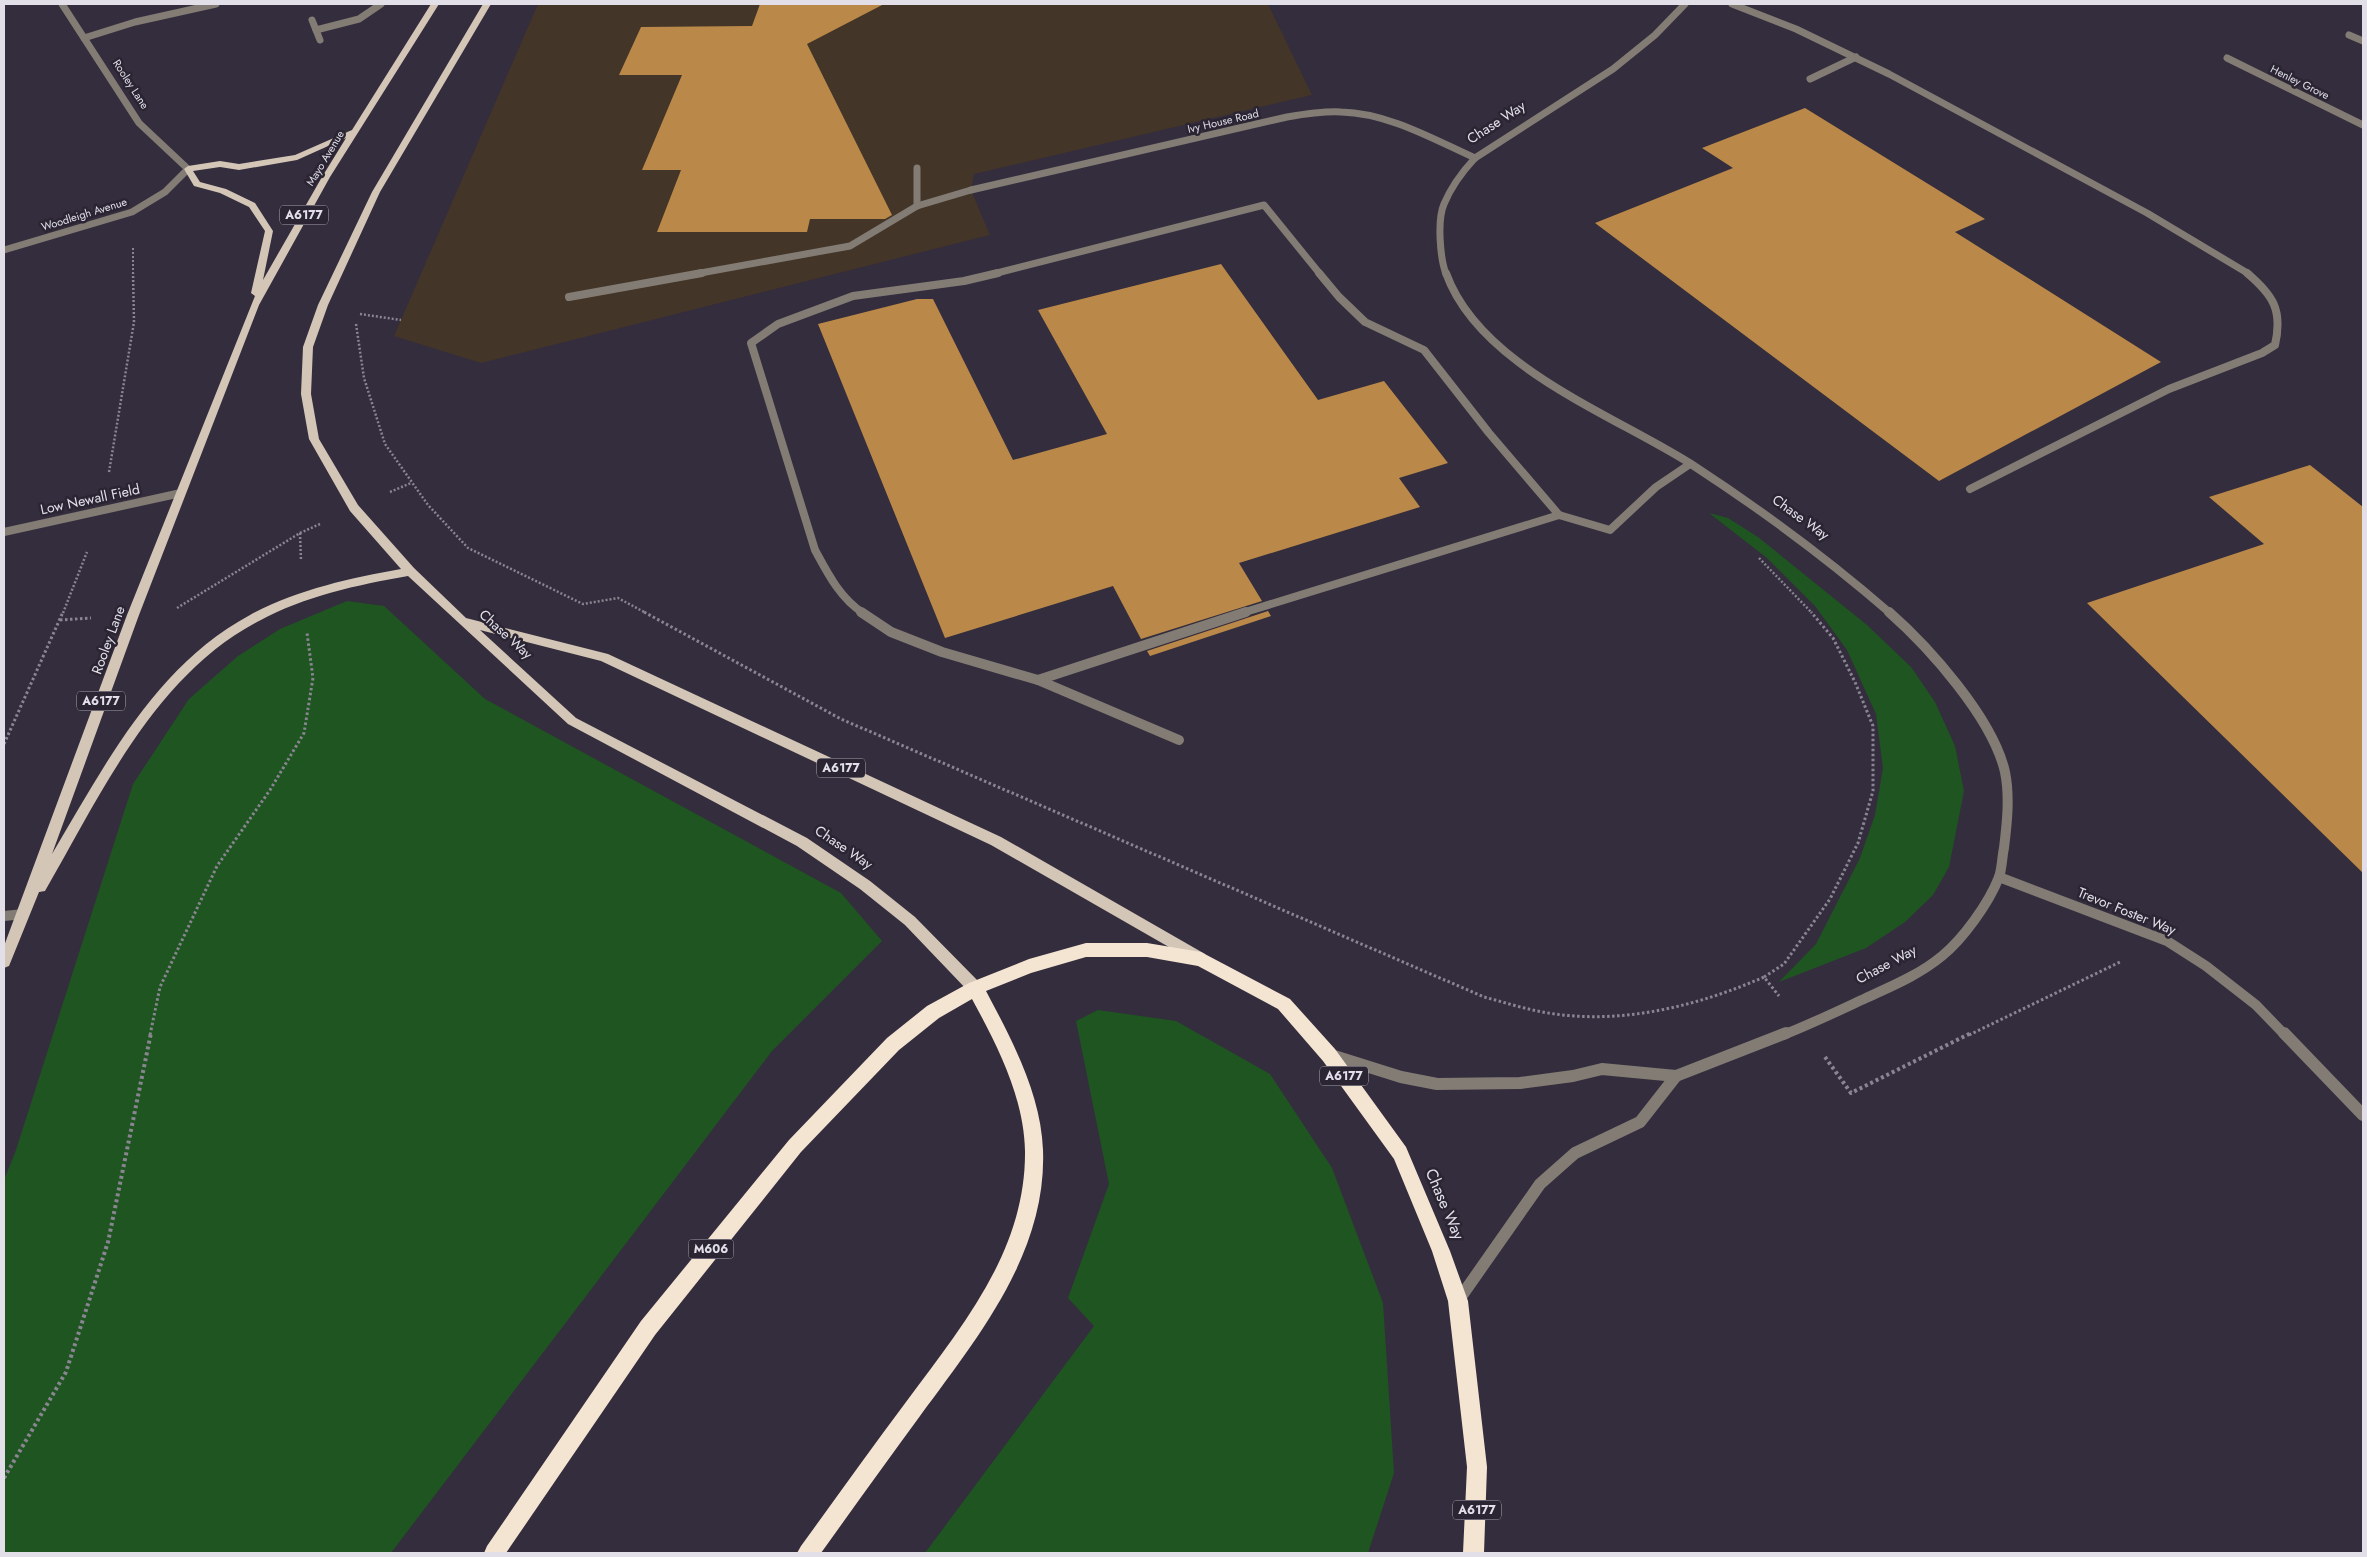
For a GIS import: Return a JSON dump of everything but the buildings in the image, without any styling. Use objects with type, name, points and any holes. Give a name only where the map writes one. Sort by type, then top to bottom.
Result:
[{"type":"highway","name":"Chase Way","points":[[975,988],[1029,966],[1086,950],[1147,950],[1201,958],[1284,1004],[1329,1055],[1400,1153],[1441,1251],[1458,1301],[1477,1467],[1474,1553]]},
{"type":"highway","name":"M606","points":[[494,1553],[648,1328],[795,1146],[893,1044],[933,1012],[975,988]]},
{"type":"highway","points":[[808,1553],[983,1314],[1013,1256],[1029,1205],[1034,1152],[1027,1109],[1020,1083],[1000,1035],[975,988]]},
{"type":"main road","name":"Mayo Avenue","points":[[201,441],[254,305],[353,132],[435,4]]},
{"type":"main road","points":[[462,621],[410,570],[354,508],[314,438],[306,394],[308,347],[324,305],[376,192],[487,4]]},
{"type":"main road","points":[[254,305],[269,231],[252,205],[223,191],[197,184],[188,169],[220,164],[240,166],[297,157],[353,132]]},
{"type":"main road","name":"Rooley Lane","points":[[4,962],[24,914],[132,614],[201,441]]},
{"type":"main road","points":[[24,914],[136,726],[183,670],[223,638],[253,619],[303,597],[356,581],[410,570]]},
{"type":"main road","name":"Chase Way","points":[[462,621],[604,657],[996,842],[1201,958]]},
{"type":"main road","name":"Chase Way","points":[[462,621],[572,721],[802,842],[865,885],[910,921],[975,988]]},
{"type":"street","name":"Rooley Lane","points":[[62,4],[139,122],[188,169]]},
{"type":"street","points":[[84,38],[135,22],[216,4]]},
{"type":"street","points":[[316,30],[352,21],[374,12],[381,4]]},
{"type":"street","name":"Chase Way","points":[[1676,1076],[1803,1027],[1913,976],[1942,956],[1970,928],[1999,877],[2006,832],[2008,800],[2005,772],[1995,745],[1973,707],[1944,669],[1906,628],[1854,582],[1776,523],[1690,464],[1575,398],[1521,364],[1500,348],[1470,316],[1451,288],[1442,263],[1440,240],[1443,205],[1463,172],[1475,158],[1613,69],[1655,35],[1685,4]]},
{"type":"street","points":[[1732,4],[1768,16],[1856,57],[2075,174],[2215,252],[2257,280],[2274,300],[2280,327],[2275,345],[2262,353],[2169,389],[1970,488]]},
{"type":"street","points":[[312,20],[320,40]]},
{"type":"street","points":[[2349,35],[2363,42]]},
{"type":"street","points":[[1810,78],[1856,57]]},
{"type":"street","name":"Henley Grove","points":[[2227,58],[2363,125]]},
{"type":"street","name":"Ivy House Road","points":[[568,297],[850,246],[917,206],[971,190],[1287,116],[1317,112],[1347,112],[1367,115],[1408,128],[1475,158]]},
{"type":"street","points":[[917,168],[917,206]]},
{"type":"street","name":"Woodleigh Avenue","points":[[4,250],[132,212],[165,192],[188,169]]},
{"type":"street","points":[[1179,740],[1038,680],[942,652],[891,632],[852,606],[831,580],[815,550],[751,343],[778,324],[853,296],[964,281],[1117,244],[1264,205],[1339,297],[1365,322],[1424,350],[1489,434],[1559,515],[1610,530],[1656,487],[1690,464]]},
{"type":"street","name":"Low Newall Field","points":[[4,532],[181,493]]},
{"type":"street","points":[[1038,680],[1342,581],[1559,515]]},
{"type":"street","name":"Trevor Foster Way","points":[[1999,877],[2167,941],[2206,966],[2256,1005],[2363,1115]]},
{"type":"street","points":[[4,916],[24,914]]},
{"type":"street","points":[[1329,1055],[1400,1078],[1437,1084],[1482,1085],[1520,1083],[1573,1076],[1602,1069],[1676,1076]]},
{"type":"street","points":[[1458,1301],[1540,1184],[1575,1153],[1640,1122],[1676,1076]]},
{"type":"path","points":[[324,305],[354,313],[401,320]]},
{"type":"path","points":[[354,313],[364,378],[385,444],[428,505],[468,548],[583,604],[618,598],[841,719],[1484,997],[1531,1010],[1576,1016],[1621,1015],[1682,1005],[1722,995],[1764,977],[1784,964],[1798,946],[1830,899],[1844,873],[1858,843],[1873,791],[1873,726],[1855,682],[1833,638],[1777,575],[1753,553]]},
{"type":"path","points":[[60,620],[177,608],[300,533],[411,483]]},
{"type":"path","points":[[4,1478],[66,1372],[108,1242],[160,987],[218,866],[270,790],[304,733],[313,678],[303,597],[300,533]]},
{"type":"path","points":[[1764,977],[1851,1093],[2055,992],[2167,941]]},
{"type":"shaded area","points":[[538,4],[1268,4],[1312,95],[974,174],[971,190],[990,235],[481,363],[394,336]]},
{"type":"green space","points":[[1709,513],[1728,518],[1758,537],[1867,625],[1911,667],[1935,702],[1955,746],[1964,791],[1949,867],[1933,895],[1905,922],[1866,948],[1779,982],[1816,944],[1860,858],[1875,815],[1883,768],[1876,714],[1847,650],[1815,606],[1767,558]]},
{"type":"green space","points":[[347,601],[384,606],[485,699],[841,893],[882,941],[772,1051],[391,1553],[4,1553],[4,1180],[16,1150],[133,784],[189,699],[238,656],[280,629]]},
{"type":"green space","points":[[1098,1010],[1176,1021],[1270,1074],[1332,1168],[1383,1303],[1394,1473],[1368,1553],[925,1553],[1094,1326],[1068,1298],[1109,1184],[1076,1021]]}]
